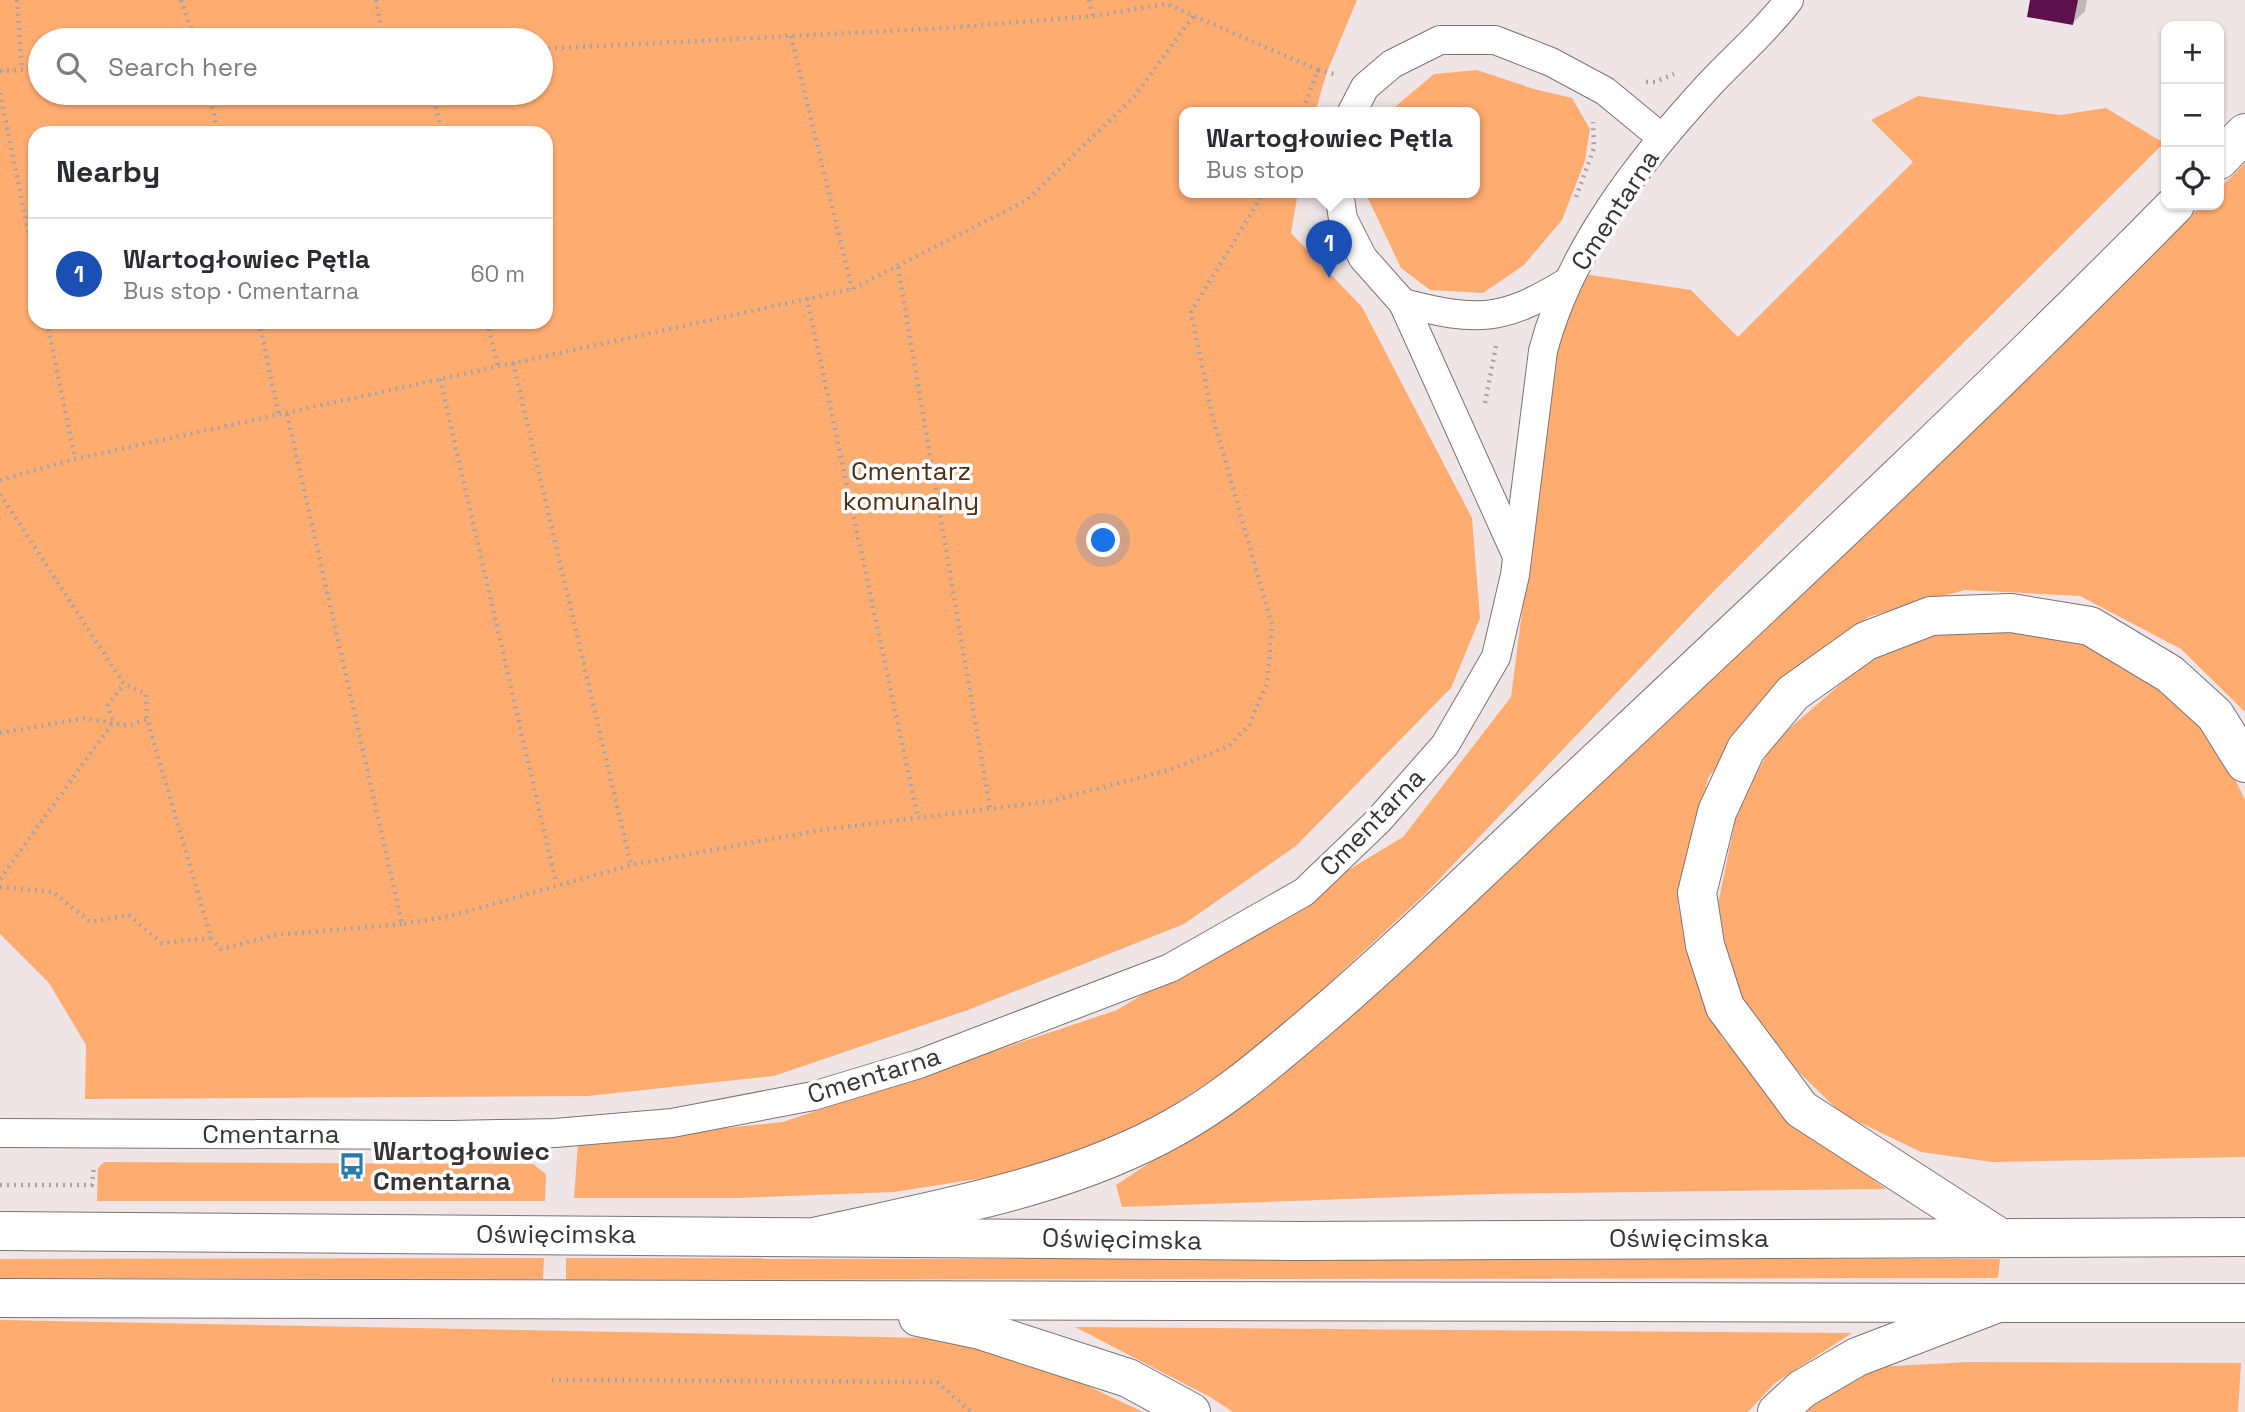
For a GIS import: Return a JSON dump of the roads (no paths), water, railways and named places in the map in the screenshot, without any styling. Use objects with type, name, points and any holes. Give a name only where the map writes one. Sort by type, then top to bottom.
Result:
[{"type":"main road","points":[[2224,155],[2245,133]]},
{"type":"main road","points":[[818,1236],[986,1199],[1107,1160],[1173,1129],[1232,1093],[1357,986],[1816,555],[2046,335],[2170,210]]},
{"type":"main road","points":[[2000,1237],[1801,1109],[1725,1007],[1706,945],[1697,893],[1717,813],[1746,749],[1793,693],[1866,641],[1931,616],[2011,613],[2090,626],[2170,674],[2215,715],[2245,763]]},
{"type":"main road","name":"Oświęcimska","points":[[0,1231],[1282,1241],[2245,1237]]},
{"type":"main road","points":[[0,1297],[2245,1303]]},
{"type":"main road","points":[[837,1300],[980,1330],[1128,1378],[1191,1412]]},
{"type":"main road","points":[[1777,1412],[1802,1389],[1857,1357],[1998,1303]]},
{"type":"street","name":"Cmentarna","points":[[0,1133],[555,1133],[672,1123],[813,1097],[919,1064],[1170,968],[1304,892],[1378,821],[1445,745],[1496,657],[1515,575],[1543,351],[1552,316],[1567,282],[1600,224],[1662,138],[1789,0]]},
{"type":"street","name":"Cmentarna","points":[[1355,107],[1365,87],[1392,64],[1440,40],[1495,40],[1551,62],[1605,91],[1662,138]]},
{"type":"street","points":[[1340,198],[1343,219],[1363,258],[1403,303],[1516,554]]},
{"type":"street","name":"Cmentarna","points":[[1403,303],[1471,316],[1502,314],[1531,304],[1567,282]]},
{"type":"place","name":"Wartogłowiec Pętla","points":[[1329,278]]},
{"type":"place","name":"Wartogłowiec Cmentarna","points":[[352,1166]]},
{"type":"park label","name":"Cmentarz komunalny","points":[[911,486]]}]
